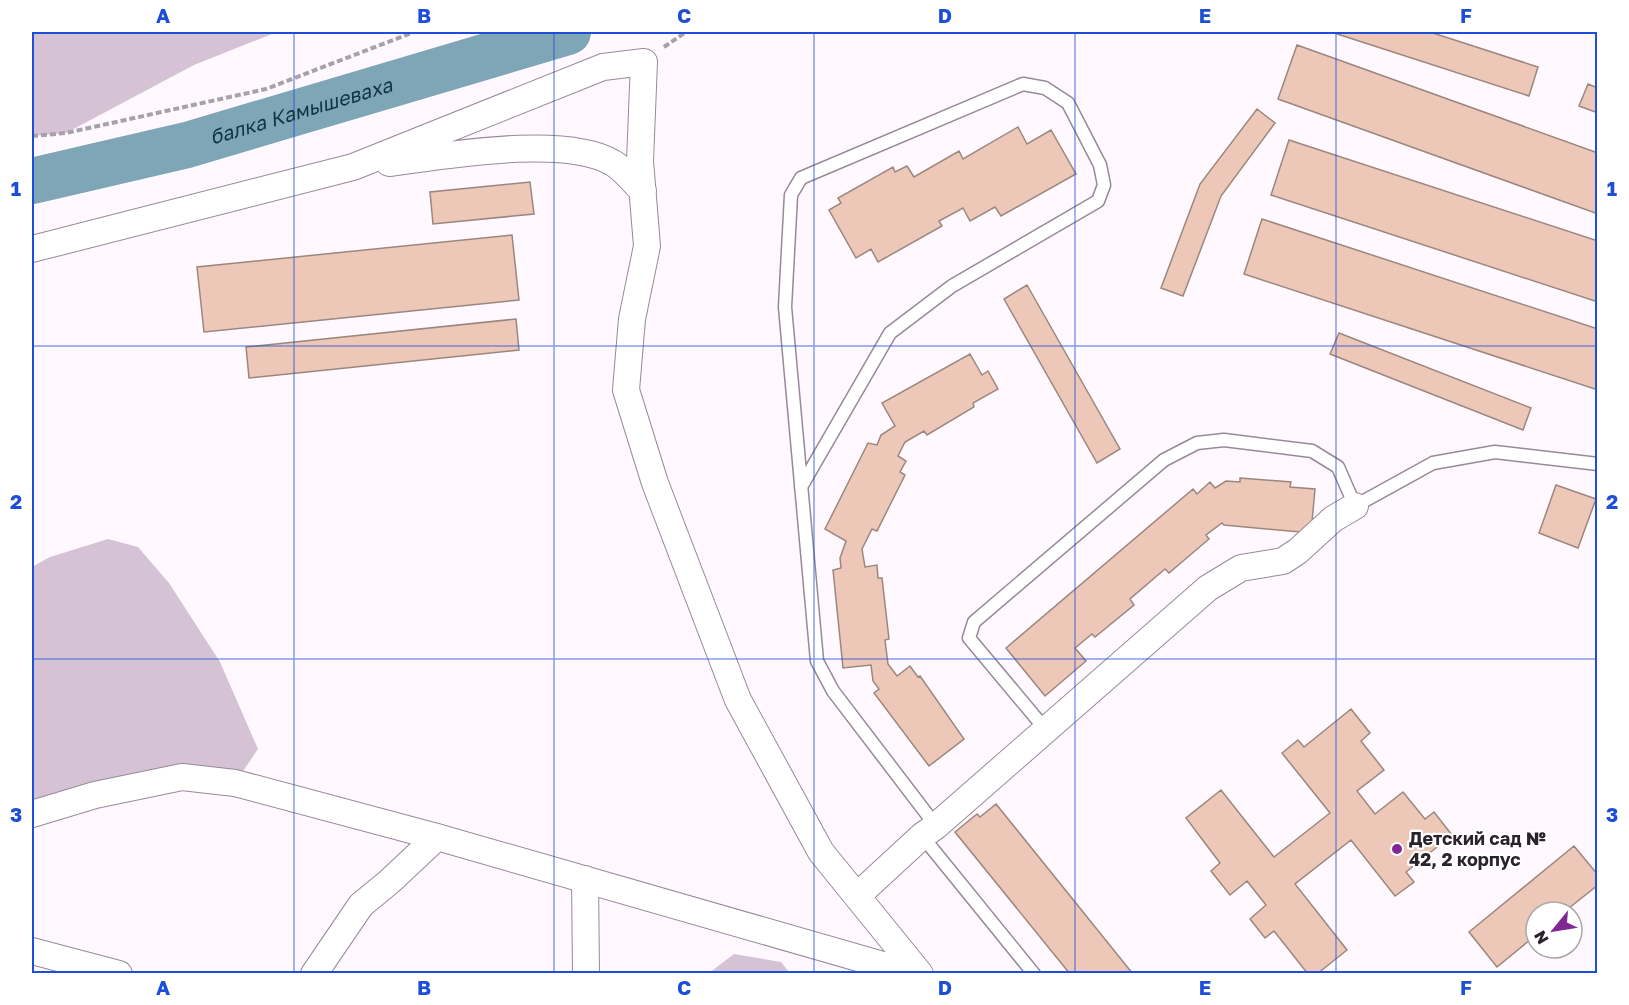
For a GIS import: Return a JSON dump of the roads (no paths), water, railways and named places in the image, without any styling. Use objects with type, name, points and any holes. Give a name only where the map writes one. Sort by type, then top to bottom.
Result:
[{"type":"street","points":[[353,167],[603,67],[644,62],[640,161],[647,246],[632,319],[626,390],[655,483],[738,700],[821,852],[920,974]]},
{"type":"street","points":[[32,249],[353,167],[509,148],[580,151],[612,162],[643,191]]},
{"type":"street","points":[[857,896],[1208,588],[1241,568],[1283,561],[1298,551],[1333,519],[1355,507]]},
{"type":"street","points":[[32,814],[95,795],[182,777],[235,783],[437,837],[914,974]]},
{"type":"street","points":[[314,974],[361,905],[437,837]]},
{"type":"street","points":[[585,879],[586,974]]},
{"type":"street","points":[[32,951],[119,974]]},
{"type":"lane","points":[[801,487],[890,333],[952,286],[1098,201],[1104,184],[1100,165],[1068,103],[1045,88],[1023,84],[801,178],[791,195],[785,307],[801,487],[817,661],[833,691],[929,831],[1034,974]]},
{"type":"lane","points":[[1046,730],[969,638],[974,622],[1164,460],[1197,443],[1224,440],[1312,451],[1338,467],[1355,507],[1433,463],[1495,452],[1598,464]]},
{"type":"waterway","name":"балка Камышеваха","points":[[32,181],[187,145],[568,32]]},
{"type":"place","name":"Детский сад № 42, 2 корпус","points":[[1397,849]]}]
